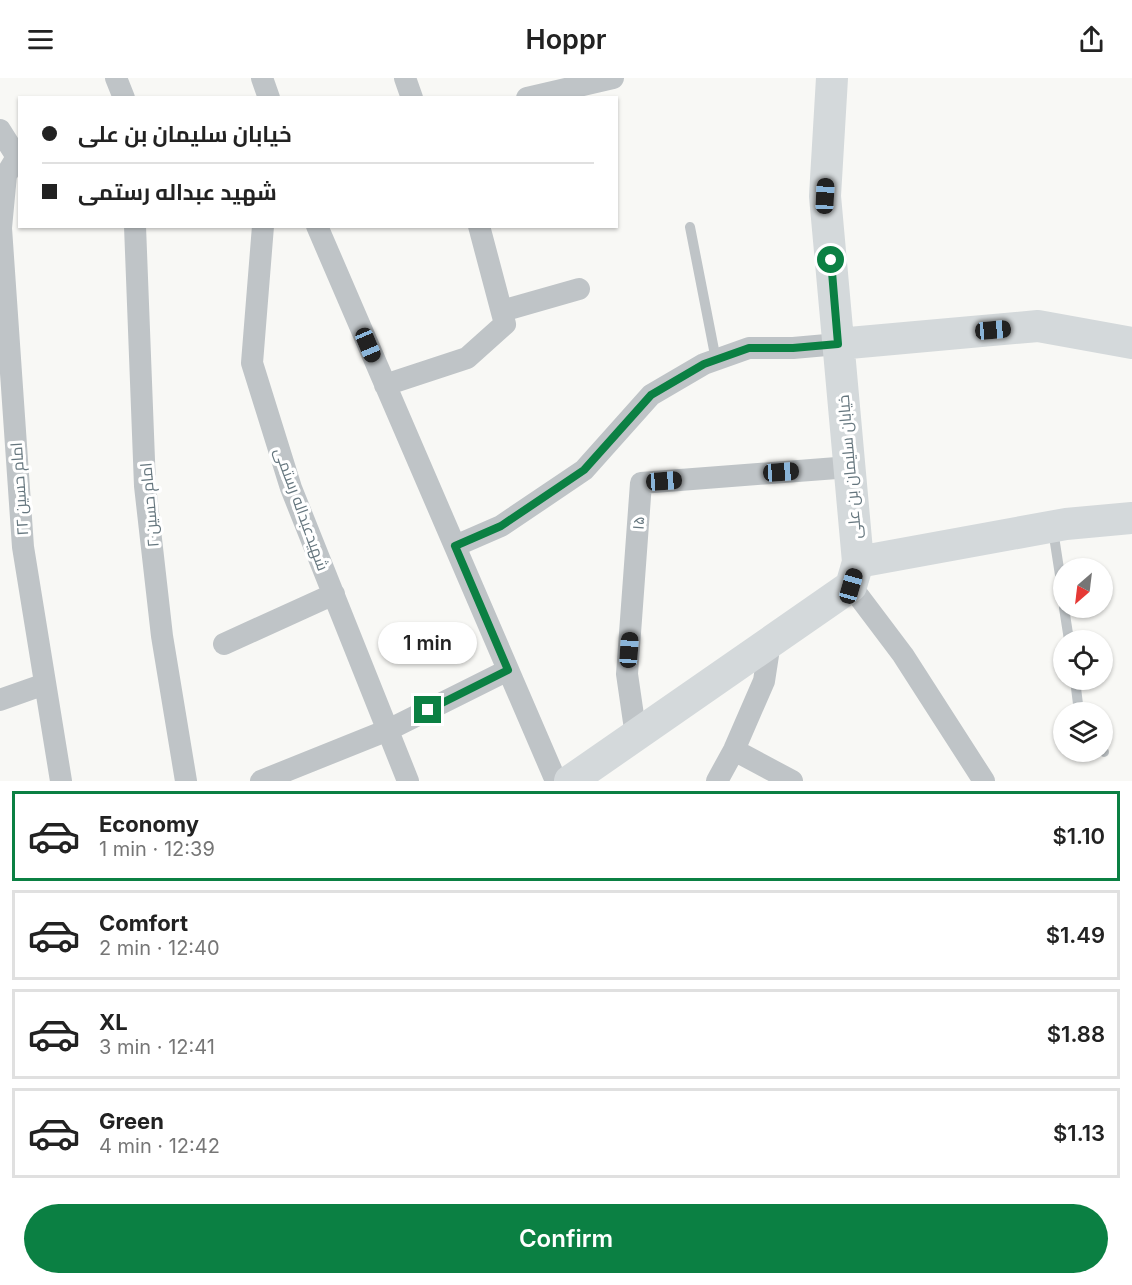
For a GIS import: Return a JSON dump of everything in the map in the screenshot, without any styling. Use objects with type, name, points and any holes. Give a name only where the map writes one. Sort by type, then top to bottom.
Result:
[{"type":"street","points":[[116,78],[123,96]]},
{"type":"street","points":[[262,78],[268,96]]},
{"type":"street","points":[[405,78],[411,96]]},
{"type":"street","points":[[527,78],[529,96]]},
{"type":"street","points":[[533,96],[613,78]]},
{"type":"street","name":"خیابان سلیمان بن علی","points":[[832,78],[825,196],[850,467],[854,574]]},
{"type":"street","name":"امام حسین ۲۲","points":[[0,130],[12,159],[6,175],[1,228],[23,547],[61,781]]},
{"type":"street","name":"امام حسین۲۰","points":[[135,228],[146,486],[162,636],[186,781]]},
{"type":"street","name":"شهیدعبداله رستمی","points":[[263,228],[252,363],[291,488],[408,781]]},
{"type":"street","points":[[318,228],[556,781]]},
{"type":"street","points":[[385,385],[467,357],[505,324],[480,228]]},
{"type":"street","points":[[502,311],[579,289]]},
{"type":"street","points":[[455,546],[501,526],[584,470],[651,395],[704,364],[749,348],[793,348],[1038,327],[1132,343]]},
{"type":"street","name":"۱۵","points":[[636,736],[627,674],[641,483],[850,467]]},
{"type":"street","points":[[570,781],[770,642],[854,574],[1053,527],[1132,518]]},
{"type":"street","points":[[854,574],[984,781]]},
{"type":"street","points":[[224,645],[334,594]]},
{"type":"street","points":[[717,781],[734,750],[764,681],[770,642]]},
{"type":"street","points":[[261,781],[388,730],[508,670]]},
{"type":"street","points":[[0,700],[45,684]]},
{"type":"street","points":[[734,750],[792,781]]},
{"type":"lane","points":[[690,227],[716,360]]},
{"type":"lane","points":[[1053,527],[1058,558]]},
{"type":"route","points":[[428,710],[508,670],[455,546],[501,526],[584,470],[651,395],[704,364],[749,348],[793,348],[838,344],[831,260]]}]
